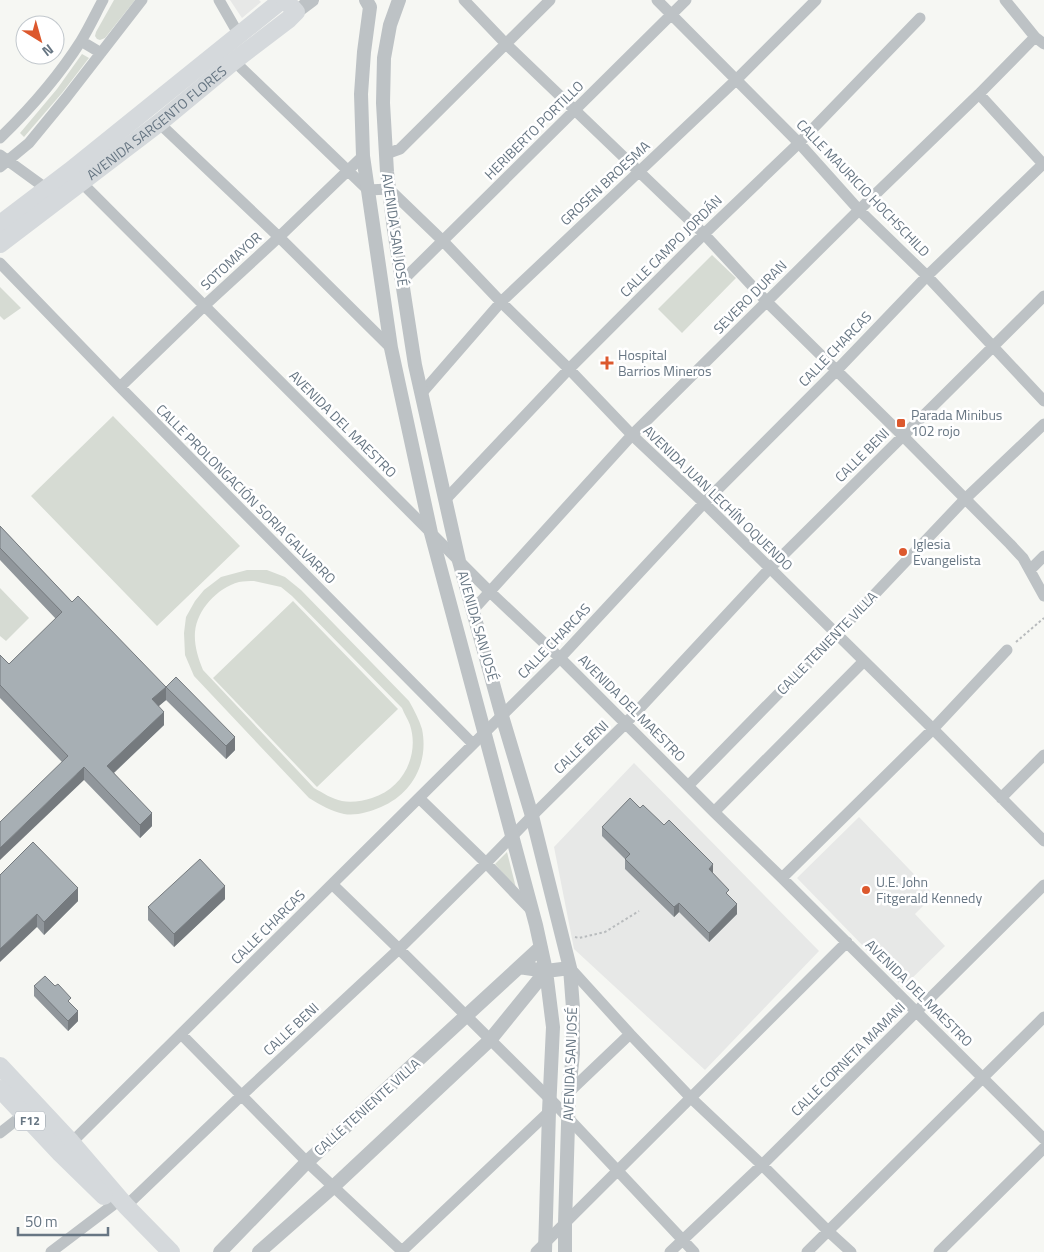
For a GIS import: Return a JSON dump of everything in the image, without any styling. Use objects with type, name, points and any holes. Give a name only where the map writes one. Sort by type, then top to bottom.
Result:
[{"type":"main road","name":"AVENIDA SARGENTO FLORES","points":[[76,177],[240,35],[283,6]]},
{"type":"main road","name":"AVENIDA SARGENTO FLORES","points":[[0,224],[53,193],[159,123],[234,61],[283,6]]},
{"type":"main road","name":"AVENIDA SARGENTO FLORES","points":[[0,244],[53,193]]},
{"type":"main road","name":"F12","points":[[0,1066],[30,1110],[120,1206],[171,1252]]},
{"type":"main road","name":"F12","points":[[0,1089],[30,1110]]},
{"type":"main road","name":"F12","points":[[120,1206],[155,1252]]},
{"type":"street","points":[[0,138],[44,92],[81,41],[104,0]]},
{"type":"street","points":[[53,193],[3,161],[29,142],[142,0]]},
{"type":"street","points":[[219,0],[240,35]]},
{"type":"street","name":"AVENIDA SARGENTO FLORES","points":[[283,6],[312,0]]},
{"type":"street","name":"AVENIDA SAN JOSÉ","points":[[366,0],[370,7],[361,94],[363,156],[391,348],[431,533],[532,911],[546,971],[553,1027],[552,1105],[542,1249]]},
{"type":"street","name":"AVENIDA SAN JOSÉ","points":[[399,0],[390,25],[384,58],[383,103],[394,230],[415,365],[459,561],[532,816],[570,968],[573,1045],[569,1091],[564,1224],[565,1252]]},
{"type":"street","points":[[464,0],[506,44],[704,234],[767,302],[1024,558],[1044,596]]},
{"type":"street","points":[[386,154],[400,149],[550,0]]},
{"type":"street","name":"CALLE MAURICIO HOCHSCHILD","points":[[657,0],[799,143],[859,210],[927,276],[1044,401]]},
{"type":"street","name":"HERIBERTO PORTILLO","points":[[402,281],[686,0]]},
{"type":"street","name":"GROSEN BROESMA","points":[[421,394],[501,302],[736,80],[816,0]]},
{"type":"street","points":[[1005,0],[1040,41]]},
{"type":"street","name":"CALLE CAMPO JORDÁN","points":[[446,500],[569,369],[704,234],[799,143],[920,18]]},
{"type":"street","points":[[81,41],[101,53]]},
{"type":"street","name":"SEVERO DURAN","points":[[474,609],[632,435],[979,94],[1040,41]]},
{"type":"street","points":[[234,61],[368,190],[389,189]]},
{"type":"street","points":[[979,94],[1044,165]]},
{"type":"street","points":[[159,123],[279,237],[391,348]]},
{"type":"street","name":"SOTOMAYOR","points":[[120,387],[363,156]]},
{"type":"street","name":"CALLE CHARCAS","points":[[66,1148],[560,658],[704,503],[836,371],[927,276],[1044,165]]},
{"type":"street","name":"AVENIDA DEL MAESTRO","points":[[76,177],[489,591],[560,658],[1044,1139]]},
{"type":"street","name":"AVENIDA JUAN LECHÍN OQUENDO","points":[[389,189],[443,241],[632,435],[770,568],[1044,841]]},
{"type":"street","name":"CALLE PROLONGACIÓN SORIA GALVARRO","points":[[0,263],[120,387],[474,744]]},
{"type":"street","name":"CALLE BENI","points":[[51,1252],[120,1206],[399,949],[626,724],[770,568],[1044,296]]},
{"type":"street","name":"CALLE TENIENTE VILLA","points":[[688,786],[836,635],[965,499],[1044,424]]},
{"type":"street","points":[[1030,570],[1044,556]]},
{"type":"street","points":[[782,878],[933,729],[1007,650]]},
{"type":"street","points":[[714,812],[864,661]]},
{"type":"street","points":[[1001,798],[1044,755]]},
{"type":"street","points":[[419,798],[532,911]]},
{"type":"street","points":[[332,884],[490,1040],[552,1105],[569,1118],[694,1252]]},
{"type":"street","name":"CALLE CORNETA MAMANI","points":[[670,1252],[762,1165],[1044,885]]},
{"type":"street","points":[[542,1249],[564,1224],[847,942]]},
{"type":"street","name":"CALLE TENIENTE VILLA","points":[[220,1252],[308,1162],[541,947]]},
{"type":"street","points":[[519,967],[546,971],[570,968],[691,1098],[851,1252]]},
{"type":"street","points":[[259,1252],[490,1040],[546,971]]},
{"type":"street","points":[[808,1252],[1044,1017]]},
{"type":"street","points":[[181,1034],[308,1162],[402,1252],[552,1105],[630,1034]]},
{"type":"street","points":[[0,1133],[30,1110]]},
{"type":"street","points":[[940,1252],[1044,1148]]},
{"type":"path","points":[[1007,650],[1044,618]]},
{"type":"path","points":[[561,937],[579,938],[605,932],[639,911]]},
{"type":"shaded area","points":[[114,0],[135,0],[105,38],[97,39],[95,36],[96,32]]},
{"type":"shaded area","points":[[230,0],[259,0],[261,2],[242,18]]},
{"type":"shaded area","points":[[82,54],[89,58],[24,137],[20,133],[57,89]]},
{"type":"shaded area","points":[[712,255],[736,278],[682,333],[658,309]]},
{"type":"shaded area","points":[[0,287],[21,308],[4,320],[0,316]]},
{"type":"shaded area","points":[[113,416],[240,546],[157,626],[31,496]]},
{"type":"shaded area","points":[[247,570],[267,570],[285,577],[301,590],[409,701],[422,729],[423,754],[416,776],[401,794],[381,807],[358,814],[339,813],[317,803],[309,798],[194,676],[185,655],[184,633],[186,617],[204,590],[221,577]],"holes":[[[254,581],[281,587],[402,708],[410,725],[412,737],[410,759],[400,779],[383,794],[365,800],[346,802],[314,788],[203,670],[195,642],[195,632],[200,616],[210,601],[223,589],[239,582]]]},
{"type":"shaded area","points":[[0,588],[29,618],[6,641],[0,636]]},
{"type":"shaded area","points":[[293,601],[398,709],[317,787],[213,678]]},
{"type":"shaded area","points":[[634,763],[819,951],[705,1070],[574,949],[554,847]]},
{"type":"shaded area","points":[[859,817],[934,895],[915,914],[945,946],[903,987],[797,878]]},
{"type":"shaded area","points":[[507,852],[516,888],[495,864]]},
{"type":"building","points":[[0,526],[72,602],[78,596],[166,687],[152,699],[164,712],[107,766],[152,813],[140,825],[84,767],[0,848],[0,822],[68,756],[0,685],[0,655],[9,664],[62,612],[0,548]]},
{"type":"building","points":[[176,677],[235,737],[226,746],[166,687]]},
{"type":"building","points":[[630,798],[640,808],[643,805],[664,825],[669,820],[713,864],[709,869],[729,890],[726,893],[737,904],[709,933],[679,903],[674,907],[625,859],[630,854],[602,827]]},
{"type":"building","points":[[33,842],[78,888],[44,922],[37,914],[0,949],[0,875]]},
{"type":"building","points":[[200,859],[225,886],[174,934],[148,907]]},
{"type":"building","points":[[45,976],[55,986],[58,984],[71,998],[68,1001],[78,1011],[68,1021],[34,986]]},
{"type":"place","name":"Hospital Barrios Mineros","points":[[607,363]]},
{"type":"place","name":"Parada Minibus 102 rojo","points":[[901,423]]},
{"type":"place","name":"Iglesia Evangelista","points":[[903,552]]},
{"type":"place","name":"U.E. John Fitgerald Kennedy","points":[[866,890]]}]
